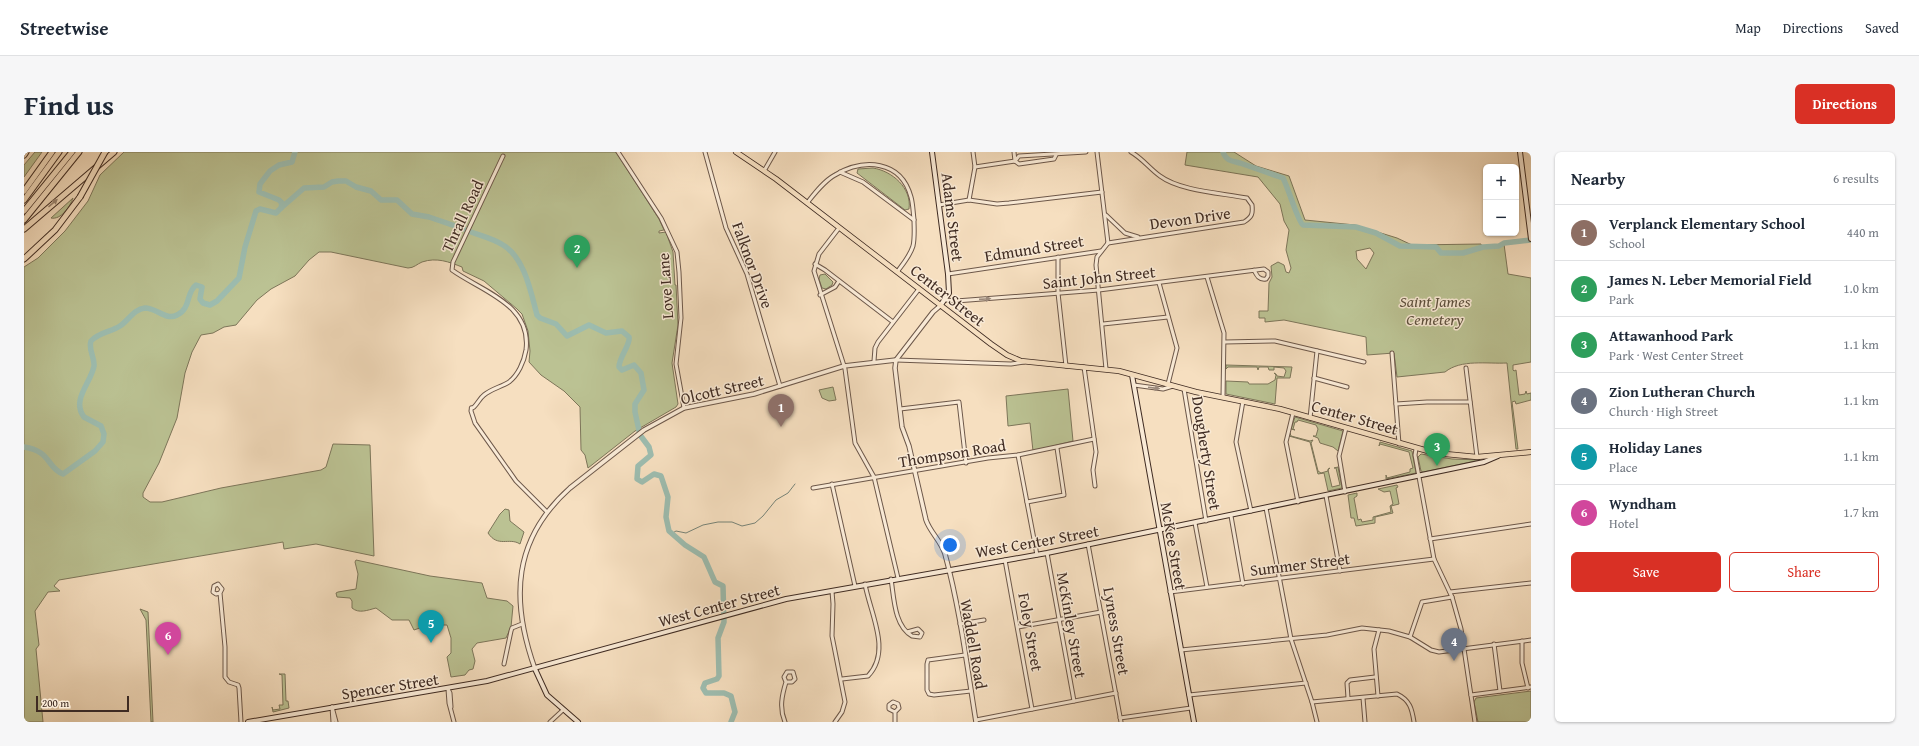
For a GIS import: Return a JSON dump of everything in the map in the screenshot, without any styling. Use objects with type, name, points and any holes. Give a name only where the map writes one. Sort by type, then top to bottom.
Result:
[{"type":"highway","points":[[24,191],[52,152]]},
{"type":"highway","points":[[24,200],[59,152]]},
{"type":"highway","points":[[24,211],[72,152]]},
{"type":"highway","points":[[24,220],[52,188],[79,152]]},
{"type":"highway","points":[[24,258],[55,230],[80,197],[105,152]]},
{"type":"highway","points":[[24,229],[114,152]]},
{"type":"main road","name":"Center Street","points":[[736,152],[807,203],[940,306],[1016,360],[1106,369],[1132,374],[1174,386],[1293,413],[1400,444],[1448,455],[1478,457],[1531,452]]},
{"type":"main road","name":"Adams Street","points":[[932,152],[948,274],[949,293],[946,300]]},
{"type":"main road","points":[[1520,152],[1531,238]]},
{"type":"main road","points":[[940,306],[946,300]]},
{"type":"main road","name":"McKee Street","points":[[1132,374],[1194,722]]},
{"type":"main road","name":"West Center Street","points":[[535,669],[728,614],[783,600],[891,579],[1037,555],[1251,512],[1484,462],[1498,456]]},
{"type":"main road","points":[[535,669],[547,695],[578,722]]},
{"type":"main road","name":"Spencer Street","points":[[248,722],[448,689],[535,669]]},
{"type":"street","name":"Love Lane","points":[[618,152],[661,218],[677,252],[680,318],[676,364],[684,408]]},
{"type":"street","name":"Falknor Drive","points":[[705,152],[726,228],[747,274],[780,386]]},
{"type":"street","points":[[764,171],[775,152]]},
{"type":"street","points":[[969,200],[975,167],[973,152]]},
{"type":"street","points":[[1014,152],[1015,161]]},
{"type":"street","points":[[1015,161],[1019,156],[1086,152]]},
{"type":"street","points":[[1097,152],[1106,215],[1108,243],[1100,251],[1097,257],[1096,265],[1103,324],[1106,369]]},
{"type":"street","name":"Devon Drive","points":[[1108,243],[1244,222],[1250,218],[1253,213],[1252,205],[1246,198],[1182,186],[1169,181],[1160,176],[1131,152]]},
{"type":"street","points":[[975,167],[1015,161],[1019,164],[1054,160],[1056,154]]},
{"type":"street","name":"Thrall Road","points":[[503,156],[453,262],[452,270],[473,281],[509,306],[522,323],[526,338],[526,346],[524,360],[520,368],[514,377],[508,382],[484,394],[471,411],[475,422],[516,480],[546,512]]},
{"type":"street","points":[[807,203],[828,180],[840,172],[863,164],[880,165],[895,172],[902,179],[912,198],[914,220],[913,246],[897,272]]},
{"type":"street","points":[[840,172],[863,182],[914,220]]},
{"type":"street","points":[[939,205],[969,200],[997,204],[1102,192]]},
{"type":"street","name":"Devon Drive","points":[[1106,215],[1124,233],[1139,238]]},
{"type":"street","points":[[839,228],[819,254],[814,271],[820,295],[844,366],[855,443],[874,477],[898,578]]},
{"type":"street","name":"Edmund Street","points":[[948,274],[1100,251]]},
{"type":"street","points":[[1058,257],[1058,293],[1066,366]]},
{"type":"street","points":[[815,264],[839,280],[893,322]]},
{"type":"street","points":[[1264,269],[1268,272],[1268,276],[1266,279],[1262,280],[1258,278],[1254,270],[1264,269]]},
{"type":"street","name":"Saint John Street","points":[[946,300],[956,301],[1099,290],[1254,270]]},
{"type":"street","points":[[1207,277],[1225,342],[1223,397]]},
{"type":"street","points":[[820,295],[834,287],[839,280]]},
{"type":"street","points":[[1159,283],[1177,348],[1168,384]]},
{"type":"street","points":[[874,361],[875,348],[919,289]]},
{"type":"street","points":[[896,360],[933,312],[940,306]]},
{"type":"street","points":[[1103,324],[1168,317]]},
{"type":"street","points":[[1225,342],[1275,342],[1364,362]]},
{"type":"street","points":[[1310,418],[1317,351]]},
{"type":"street","points":[[1392,353],[1400,444]]},
{"type":"street","name":"Olcott Street","points":[[535,669],[522,624],[519,597],[523,560],[531,538],[546,512],[570,488],[644,430],[684,408],[754,394],[844,366],[874,361],[896,360],[1012,364],[1026,362]]},
{"type":"street","name":"Waddell Road","points":[[896,360],[895,368],[902,427],[915,471],[926,520],[931,531],[943,548],[960,624],[976,721]]},
{"type":"street","points":[[1084,367],[1096,456],[1093,470],[1096,486]]},
{"type":"street","points":[[1466,368],[1478,457]]},
{"type":"street","points":[[1314,378],[1347,387]]},
{"type":"street","name":"Center Street","points":[[1134,385],[1163,389],[1174,386]]},
{"type":"street","name":"Dougherty Street","points":[[1184,388],[1206,521]]},
{"type":"street","points":[[1243,401],[1236,442],[1251,512]]},
{"type":"street","points":[[900,409],[959,402],[966,463]]},
{"type":"street","points":[[1396,404],[1470,402]]},
{"type":"street","points":[[1293,413],[1286,442],[1298,502]]},
{"type":"street","points":[[1345,492],[1339,456],[1346,428]]},
{"type":"street","name":"Thompson Road","points":[[813,488],[1018,455],[1094,439]]},
{"type":"street","points":[[1027,502],[1064,496],[1057,448]]},
{"type":"street","points":[[1416,448],[1415,455],[1434,559],[1452,597],[1464,648],[1475,722]]},
{"type":"street","points":[[1018,455],[1037,555]]},
{"type":"street","points":[[832,484],[856,586]]},
{"type":"street","points":[[1326,496],[1340,571]]},
{"type":"street","points":[[1266,508],[1291,639],[1312,702],[1317,722]]},
{"type":"street","points":[[1231,516],[1243,584]]},
{"type":"street","points":[[1195,523],[1207,587]]},
{"type":"street","points":[[1430,539],[1531,524]]},
{"type":"street","name":"Lyness Street","points":[[1088,544],[1121,720]]},
{"type":"street","name":"McKinley Street","points":[[1047,553],[1074,701]]},
{"type":"street","name":"Summer Street","points":[[1170,592],[1434,559]]},
{"type":"street","name":"Foley Street","points":[[1005,560],[1032,709]]},
{"type":"street","points":[[891,579],[899,621],[902,628],[908,632]]},
{"type":"street","points":[[1450,592],[1531,583]]},
{"type":"street","points":[[842,679],[868,676],[873,671],[877,656],[879,638],[865,584]]},
{"type":"street","points":[[832,591],[832,642],[842,679],[845,702],[842,712],[835,722]]},
{"type":"street","points":[[220,593],[225,647],[225,677],[229,682],[238,685],[241,722]]},
{"type":"street","points":[[1410,636],[1422,602],[1452,597]]},
{"type":"street","points":[[1018,627],[1101,612]]},
{"type":"street","points":[[960,624],[984,620]]},
{"type":"street","points":[[504,664],[512,628],[522,624]]},
{"type":"street","points":[[1181,650],[1326,635],[1356,628],[1379,630],[1410,636],[1431,650],[1439,652],[1531,640]]},
{"type":"street","points":[[1378,696],[1375,677],[1374,649],[1379,630]]},
{"type":"street","points":[[1470,695],[1530,687],[1522,663],[1522,641]]},
{"type":"street","points":[[1494,644],[1500,691]]},
{"type":"street","points":[[965,655],[928,660],[926,664],[927,690],[929,694],[971,690]]},
{"type":"street","points":[[1348,698],[1347,682],[1350,680],[1375,677]]},
{"type":"street","points":[[785,722],[782,707],[782,696],[786,682]]},
{"type":"street","points":[[1189,695],[1306,683]]},
{"type":"street","points":[[448,689],[449,704],[454,722]]},
{"type":"street","points":[[976,721],[1116,693]]},
{"type":"street","points":[[1312,702],[1397,694],[1402,696],[1411,706],[1414,722]]},
{"type":"street","points":[[1363,698],[1366,722]]},
{"type":"street","points":[[332,707],[333,722]]},
{"type":"street","points":[[332,707],[336,722]]},
{"type":"street","points":[[1121,720],[1191,708]]},
{"type":"street","points":[[550,722],[563,710]]},
{"type":"street","points":[[895,712],[895,722]]},
{"type":"green space","points":[[35,152],[42,152],[24,177],[24,165]]},
{"type":"green space","points":[[124,152],[616,152],[659,219],[664,230],[659,231],[659,233],[666,232],[673,252],[678,325],[672,363],[678,404],[676,407],[635,431],[588,468],[585,455],[581,450],[580,407],[564,391],[541,375],[529,362],[530,351],[528,331],[522,314],[484,281],[463,271],[462,267],[443,261],[433,260],[422,262],[408,268],[331,252],[319,252],[309,260],[295,276],[271,289],[257,300],[236,325],[224,327],[213,333],[201,335],[192,352],[185,373],[177,418],[159,463],[143,493],[143,497],[150,502],[162,502],[221,488],[321,470],[326,467],[333,444],[370,445],[374,556],[316,544],[284,549],[283,542],[59,580],[54,586],[60,591],[48,592],[35,611],[39,645],[36,649],[43,722],[24,722],[24,267],[38,258],[65,231],[88,201],[100,175]]},
{"type":"green space","name":"Saint James Cemetery","points":[[1187,152],[1234,152],[1256,166],[1289,176],[1305,220],[1355,225],[1397,238],[1412,245],[1481,244],[1482,247],[1504,244],[1508,274],[1531,278],[1531,362],[1513,365],[1513,370],[1516,370],[1519,395],[1525,394],[1526,391],[1527,394],[1531,393],[1531,400],[1516,404],[1515,401],[1512,402],[1518,449],[1516,449],[1507,363],[1466,364],[1451,368],[1445,372],[1397,377],[1394,353],[1367,355],[1366,337],[1284,320],[1265,322],[1265,318],[1259,318],[1259,311],[1268,311],[1269,283],[1272,277],[1271,266],[1278,262],[1284,265],[1286,272],[1289,273],[1291,268],[1286,250],[1289,230],[1284,221],[1280,204],[1258,177],[1185,165]],"holes":[[[1370,248],[1374,253],[1366,269],[1357,259],[1356,251]]]},
{"type":"green space","points":[[873,168],[887,173],[899,182],[907,194],[909,209],[905,210],[857,173],[858,169]]},
{"type":"green space","points":[[73,198],[70,205],[62,215],[51,218]]},
{"type":"green space","points":[[825,274],[833,282],[832,285],[826,289],[822,288],[819,279],[820,275]]},
{"type":"green space","points":[[1226,365],[1292,367],[1290,378],[1277,378],[1275,404],[1226,394],[1226,381],[1248,382],[1249,384],[1268,384],[1275,380],[1276,375],[1274,373],[1276,374],[1277,376],[1284,377],[1286,371],[1284,368],[1274,367],[1274,370],[1269,370],[1268,367],[1259,367],[1258,370],[1257,367],[1228,367],[1226,369]]},
{"type":"green space","points":[[833,387],[836,400],[829,401],[822,398],[819,390]]},
{"type":"green space","points":[[1068,389],[1073,441],[1033,451],[1030,423],[1008,426],[1006,396]]},
{"type":"green space","points":[[1295,417],[1343,431],[1338,451],[1333,447],[1320,443],[1318,438],[1313,436],[1316,436],[1318,429],[1316,425],[1298,420],[1295,422],[1293,429],[1295,430],[1291,429]]},
{"type":"green space","points":[[1290,433],[1291,436],[1310,441],[1313,440],[1311,443],[1318,471],[1321,473],[1328,470],[1332,487],[1340,485],[1336,468],[1334,468],[1338,467],[1342,488],[1328,491],[1324,473],[1318,474],[1310,442],[1289,436]]},
{"type":"green space","points":[[1380,442],[1412,451],[1416,473],[1386,479],[1386,475],[1387,478],[1410,472],[1410,469],[1413,468],[1409,452],[1380,444],[1379,446]]},
{"type":"green space","points":[[1421,454],[1452,459],[1480,460],[1423,472],[1421,471],[1418,457]]},
{"type":"green space","points":[[1397,485],[1398,487],[1396,488],[1399,504],[1391,506],[1393,513],[1375,517],[1375,523],[1356,526],[1354,518],[1351,518],[1348,495],[1357,493],[1357,496],[1354,498],[1358,520],[1361,519],[1362,522],[1373,520],[1373,517],[1391,512],[1390,506],[1393,504],[1390,491],[1384,492],[1378,489]]},
{"type":"green space","points":[[505,509],[509,510],[510,521],[524,532],[520,544],[512,541],[496,540],[488,533]]},
{"type":"green space","points":[[356,560],[430,576],[482,583],[487,598],[507,601],[513,606],[511,627],[506,638],[477,643],[472,649],[475,661],[473,669],[469,670],[465,675],[451,677],[447,657],[451,653],[451,638],[447,625],[428,625],[414,630],[409,620],[392,620],[376,608],[358,611],[352,608],[352,601],[350,598],[337,597],[336,593],[338,592],[356,589],[358,574],[355,562]]},
{"type":"green space","points":[[140,609],[148,612],[153,722],[151,722],[146,620]]},
{"type":"green space","points":[[279,674],[285,674],[286,701],[288,701],[289,708],[273,712],[272,707],[273,710],[280,709],[279,705],[283,705],[282,675]]},
{"type":"green space","points":[[1531,691],[1531,722],[1478,722],[1474,702],[1476,698]]},
{"type":"waterway","points":[[24,447],[39,452],[54,468],[63,474],[95,451],[103,442],[104,434],[101,426],[84,417],[80,404],[83,392],[94,366],[94,360],[90,348],[91,341],[101,334],[120,326],[141,309],[145,308],[154,310],[169,316],[177,315],[187,305],[191,292],[196,285],[202,287],[200,299],[203,303],[210,305],[217,301],[239,278],[245,247],[256,211],[260,209],[276,213],[281,208],[282,203],[279,200],[259,192],[260,184],[270,171],[279,165],[292,162],[295,152]]},
{"type":"waterway","points":[[1223,152],[1230,160],[1283,178],[1298,218],[1303,225],[1356,227],[1376,233],[1400,246],[1436,247],[1441,253],[1463,253],[1483,247],[1499,246],[1504,243],[1531,240]]},
{"type":"waterway","points":[[281,208],[304,188],[324,187],[332,182],[346,181],[356,187],[371,191],[381,200],[397,200],[412,214],[429,217],[464,229]]},
{"type":"waterway","points":[[471,232],[496,241],[511,251],[522,267],[537,315],[540,318],[556,324],[567,336],[589,325],[606,333],[622,331],[629,337],[619,367],[622,370],[634,365],[641,373],[644,390],[635,404],[635,412],[640,435],[649,447],[651,455],[638,466],[637,479],[642,482],[654,474],[661,476],[668,497],[666,517],[669,531],[685,545],[704,557],[715,582],[723,586],[724,622],[718,638],[719,676],[717,679],[705,683],[703,688],[706,693],[724,693],[731,696],[735,712],[731,722]]},
{"type":"waterway","points":[[671,534],[676,531],[686,533],[703,525],[718,522],[732,522],[742,526],[755,523],[776,500],[788,493],[795,484]]},
{"type":"place","name":"James N. Leber Memorial Field","points":[[577,268]]},
{"type":"place","name":"Verplanck Elementary School","points":[[781,427]]},
{"type":"place","name":"Attawanhood Park","points":[[1437,466]]},
{"type":"place","name":"Holiday Lanes","points":[[431,643]]},
{"type":"place","name":"Wyndham","points":[[168,655]]},
{"type":"place","name":"Zion Lutheran Church","points":[[1454,661]]}]
